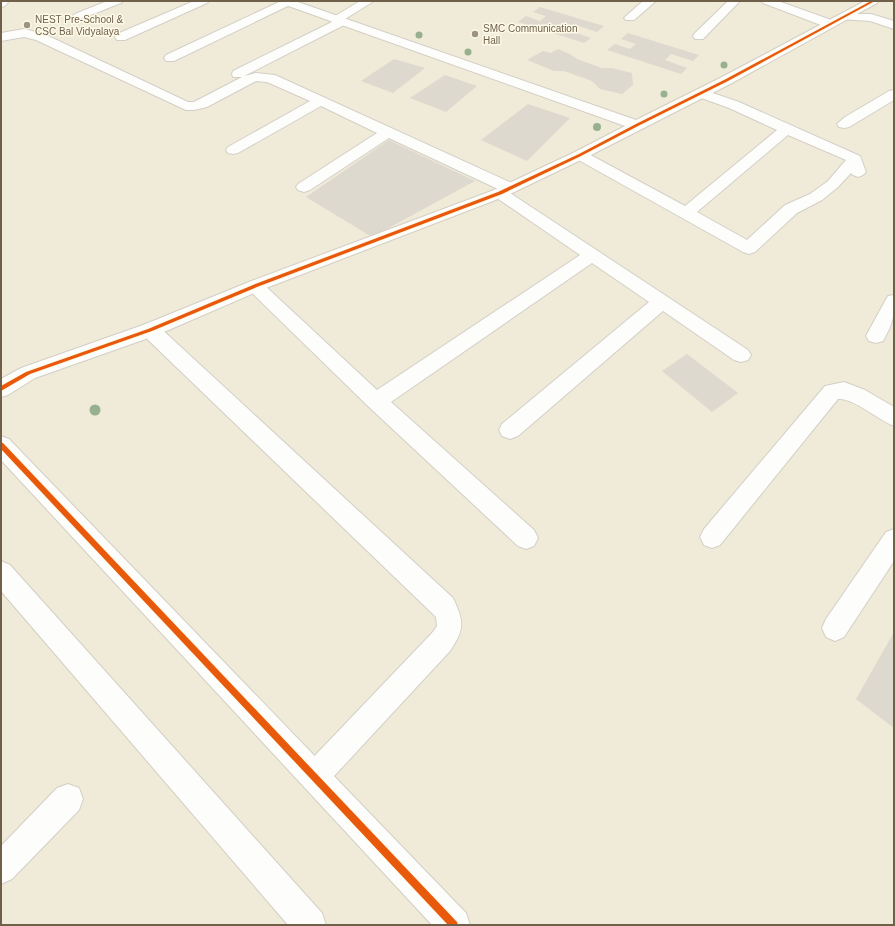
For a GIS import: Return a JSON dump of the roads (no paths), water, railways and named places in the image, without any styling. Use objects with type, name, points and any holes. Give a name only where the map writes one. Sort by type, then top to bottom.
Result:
[{"type":"street","points":[[79,16],[117,1]]},
{"type":"street","points":[[121,37],[203,1]]},
{"type":"street","points":[[220,83],[339,21],[368,1]]},
{"type":"street","points":[[630,18],[650,1]]},
{"type":"street","points":[[699,36],[734,1]]},
{"type":"street","points":[[767,1],[830,24]]},
{"type":"street","points":[[1,389],[28,373],[150,330],[255,286],[505,190],[580,155],[701,93],[873,1]]},
{"type":"street","points":[[170,58],[286,2],[637,125]]},
{"type":"street","points":[[844,16],[871,18],[894,25]]},
{"type":"street","points":[[1,37],[24,33],[40,37],[186,106],[202,104],[256,77],[270,78],[388,132],[505,190],[592,255],[741,355]]},
{"type":"street","points":[[701,93],[720,98],[855,159]]},
{"type":"street","points":[[844,124],[856,116],[879,105],[894,94]]},
{"type":"street","points":[[233,150],[320,101]]},
{"type":"street","points":[[686,213],[786,129]]},
{"type":"street","points":[[304,187],[388,132]]},
{"type":"street","points":[[580,155],[749,248],[791,209],[816,197],[833,184],[855,159]]},
{"type":"street","points":[[855,159],[860,177]]},
{"type":"street","points":[[376,401],[592,255]]},
{"type":"street","points":[[255,286],[376,401],[526,538]]},
{"type":"street","points":[[876,336],[894,301]]},
{"type":"street","points":[[510,430],[662,302]]},
{"type":"street","points":[[150,330],[444,607],[451,621],[449,631],[441,642],[314,777]]},
{"type":"street","points":[[1,374],[28,373]]},
{"type":"street","points":[[712,537],[832,392],[844,390],[858,396],[894,417]]},
{"type":"street","points":[[1,445],[454,925]]},
{"type":"street","points":[[835,628],[894,540]]},
{"type":"street","points":[[1,572],[310,925]]},
{"type":"street","points":[[1,868],[68,799]]},
{"type":"place","name":"NEST Pre-School & CSC Bal Vidyalaya","points":[[27,25]]},
{"type":"place","name":"SMC Communication Hall","points":[[475,34]]}]
